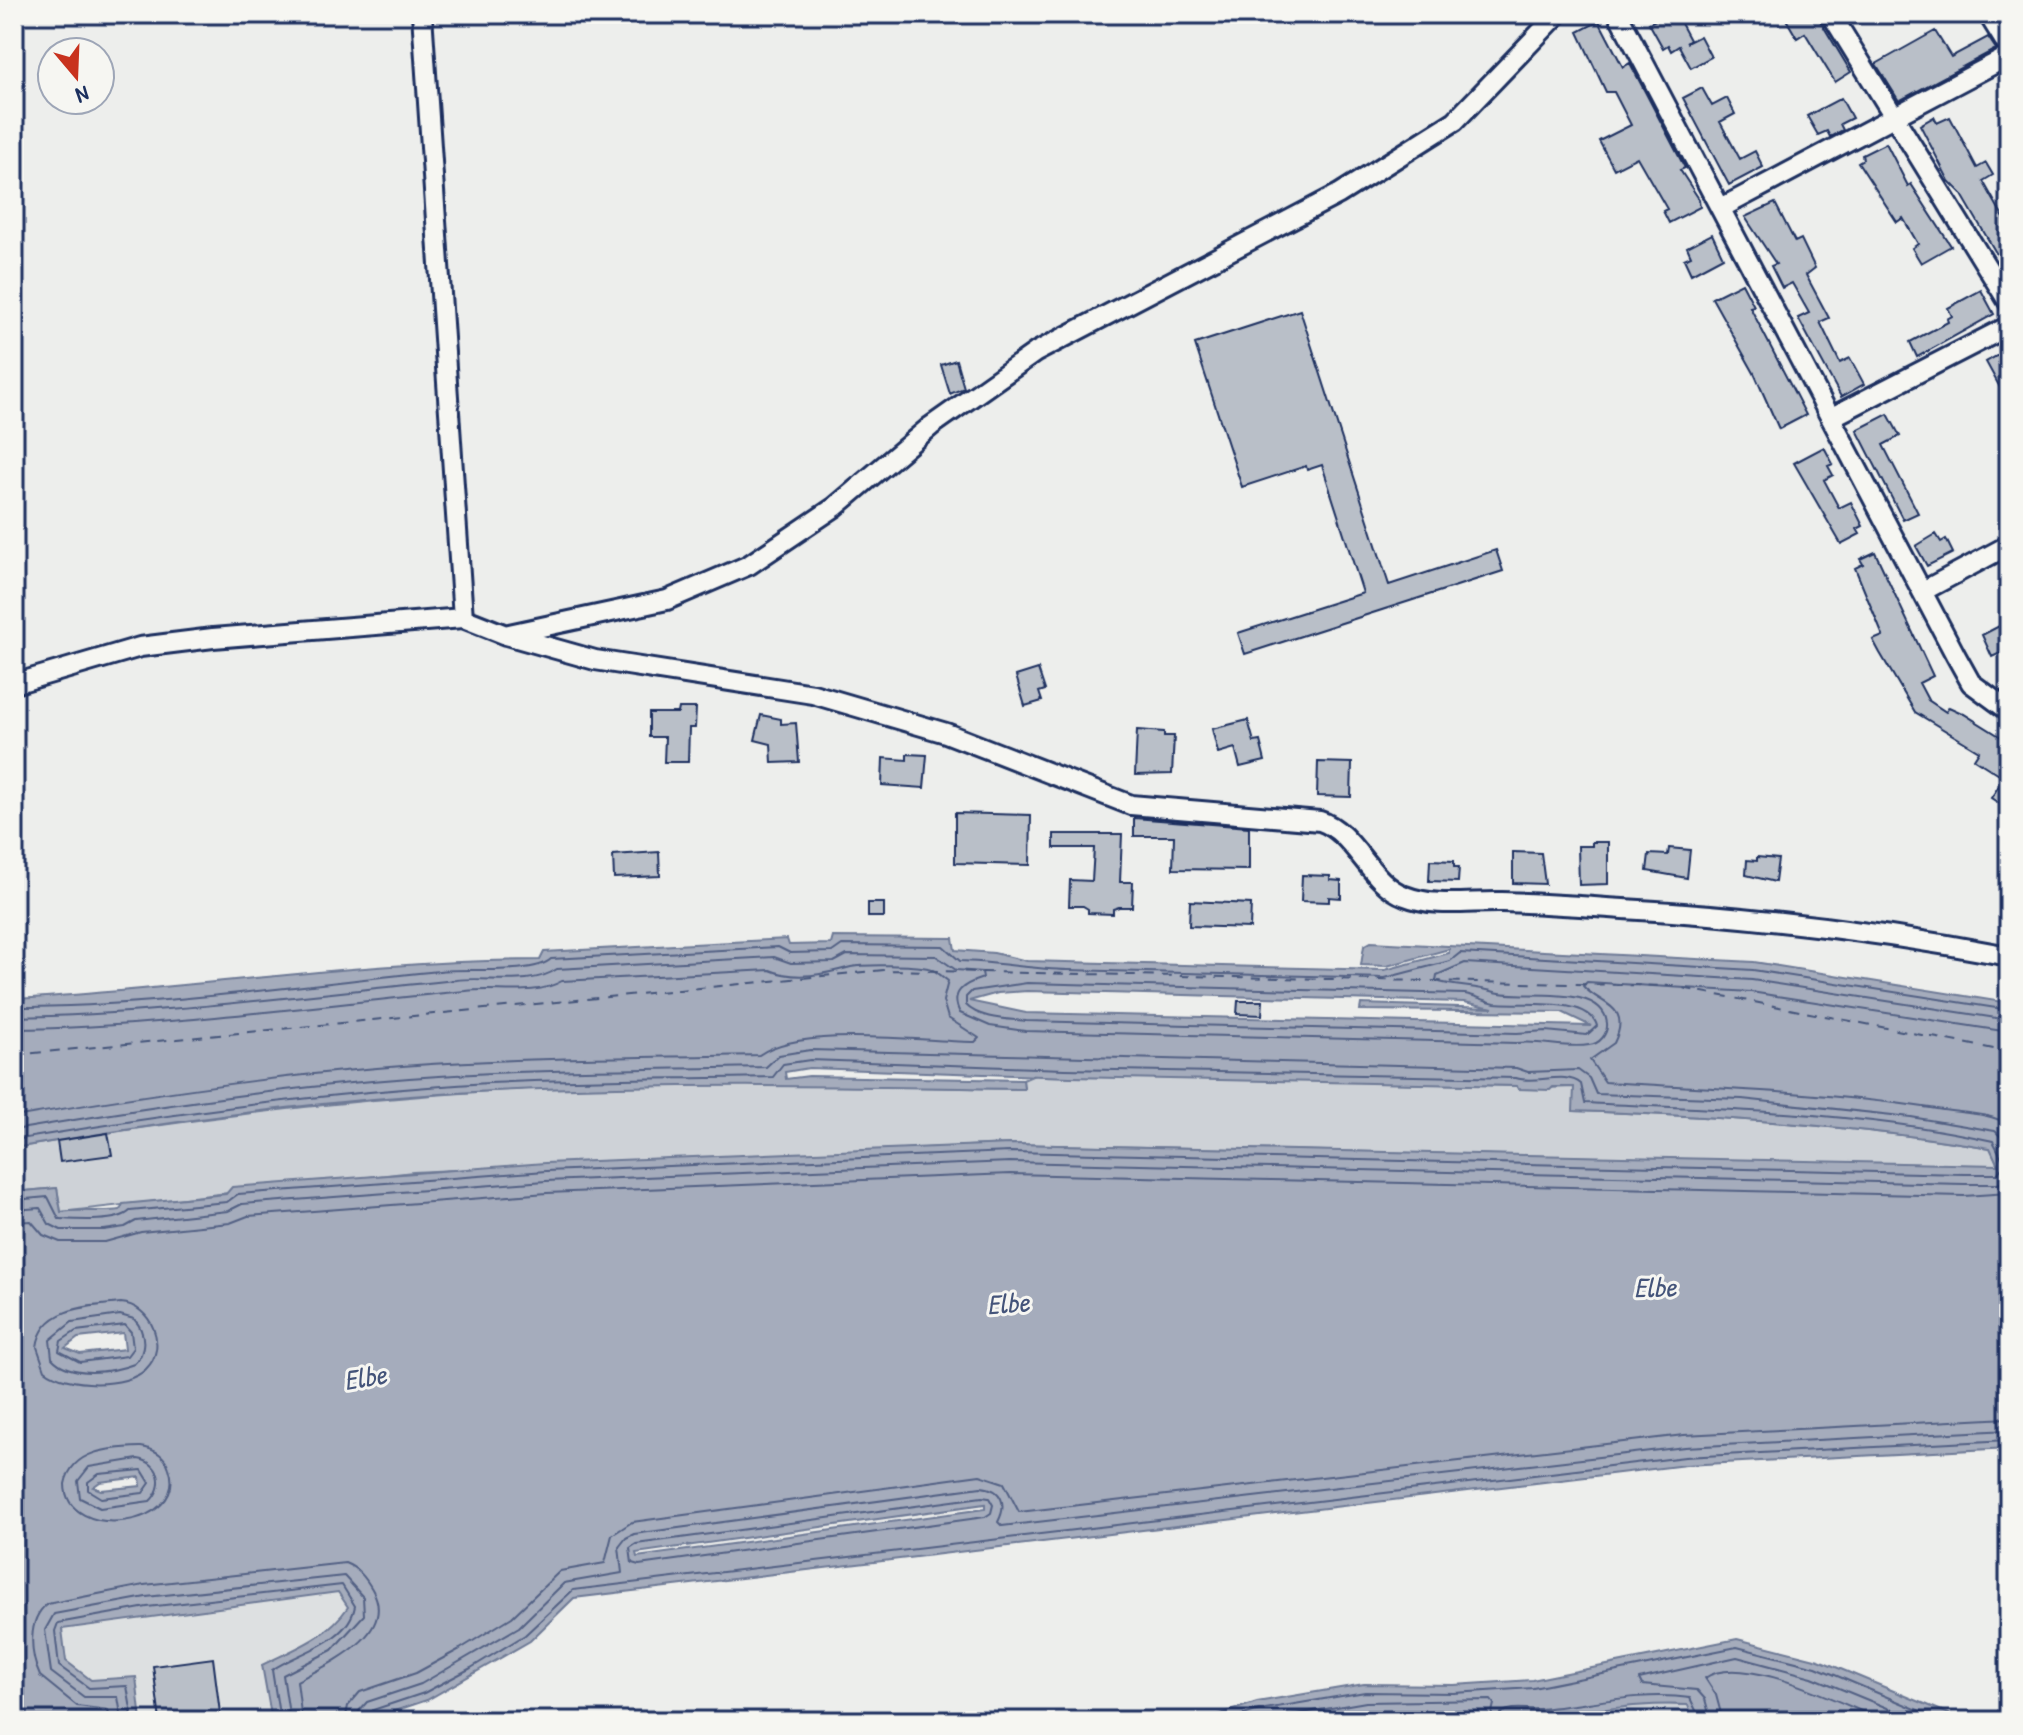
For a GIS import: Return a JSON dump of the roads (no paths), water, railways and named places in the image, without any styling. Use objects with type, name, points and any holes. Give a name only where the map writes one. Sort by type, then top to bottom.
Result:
[{"type":"street","points":[[422,14],[463,618]]},
{"type":"street","points":[[506,635],[667,600],[749,565],[835,507],[931,426],[1036,352],[1339,194],[1455,121],[1558,14]]},
{"type":"street","points":[[1618,14],[1971,683],[2009,711]]},
{"type":"street","points":[[1831,14],[2009,303]]},
{"type":"street","points":[[1988,14],[2009,48]]},
{"type":"street","points":[[1721,208],[2009,56]]},
{"type":"street","points":[[1832,417],[2009,326]]},
{"type":"street","points":[[1923,591],[2009,545]]},
{"type":"street","points":[[14,684],[140,647],[213,638],[463,618],[506,635],[595,660],[813,694],[946,733],[1131,805],[1320,821],[1332,825],[1377,876],[1404,896],[1432,902],[1518,903],[1788,921],[1882,932],[2009,956]]},
{"type":"water","name":"Elbe","points":[[833,937],[953,938],[955,950],[994,953],[1027,961],[1385,970],[1449,953],[1449,949],[1387,966],[1361,965],[1364,946],[1371,942],[1754,962],[2009,1003],[2009,1448],[1686,1465],[574,1598],[530,1641],[427,1700],[365,1721],[272,1721],[262,1665],[309,1642],[340,1618],[348,1607],[338,1592],[62,1629],[66,1661],[91,1680],[136,1677],[141,1721],[14,1721],[14,1192],[57,1188],[61,1212],[113,1211],[120,1210],[123,1204],[226,1194],[232,1187],[545,1163],[1010,1144],[1998,1165],[1990,1148],[1886,1133],[1731,1119],[1573,1111],[1574,1087],[1553,1087],[1550,1090],[1518,1089],[1517,1086],[809,1068],[785,1072],[786,1079],[809,1076],[1023,1080],[1024,1089],[692,1086],[433,1094],[253,1112],[14,1148],[14,999],[408,965],[540,960],[544,952],[787,939],[789,945],[831,944]],"holes":[[[1027,991],[1464,1002],[1493,1008],[1361,1004],[1360,1010],[1562,1012],[1591,1026],[1026,1013],[969,1001],[998,993]],[[123,1333],[125,1349],[80,1354],[65,1348],[78,1338]],[[140,1477],[141,1486],[101,1490],[93,1487],[100,1482]],[[985,1504],[985,1509],[637,1557],[636,1553]]]},
{"type":"water","points":[[1737,1639],[1819,1660],[1954,1716],[1976,1721],[1694,1721],[1688,1705],[1669,1704],[1538,1717],[1476,1717],[1439,1721],[1200,1721],[1257,1702],[1364,1684],[1454,1685],[1532,1680]]}]
